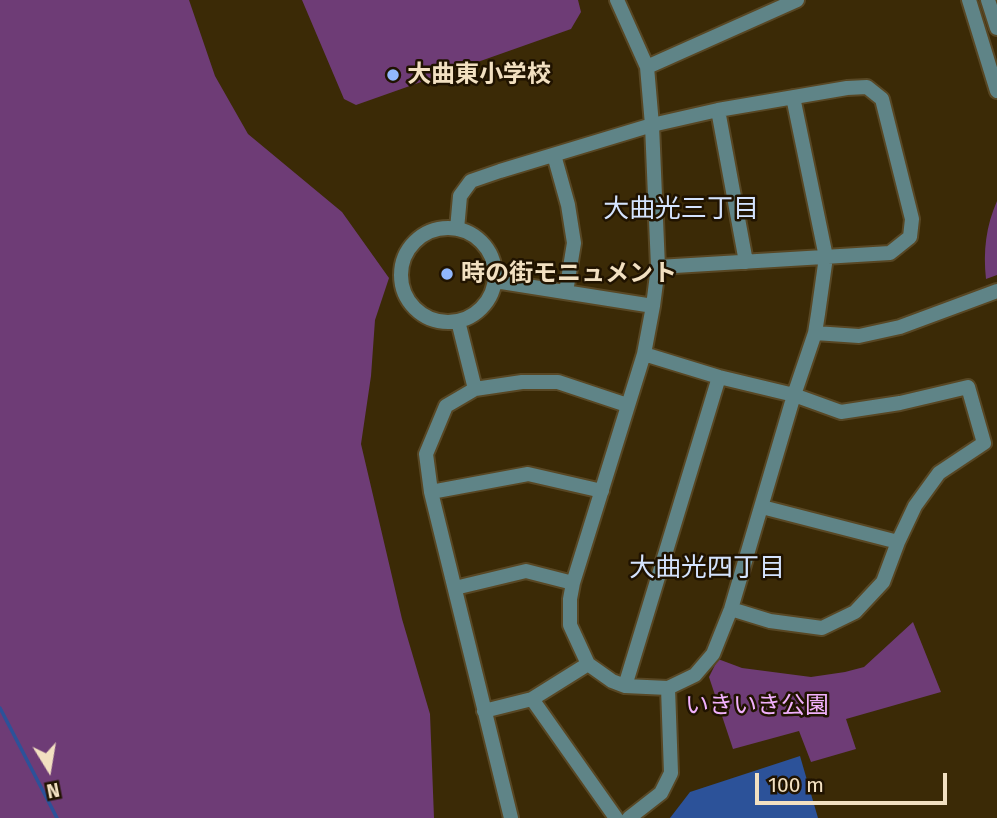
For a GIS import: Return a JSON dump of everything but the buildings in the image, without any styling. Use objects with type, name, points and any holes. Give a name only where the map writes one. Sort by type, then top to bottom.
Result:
[{"type":"street","points":[[617,0],[647,67],[658,267],[643,354],[573,583],[570,625],[588,664],[605,677],[625,686],[668,688],[695,675],[713,653],[731,609],[815,333],[826,257],[793,97]]},
{"type":"street","points":[[647,67],[797,0]]},
{"type":"street","points":[[969,0],[997,92]]},
{"type":"street","points":[[988,0],[997,28]]},
{"type":"street","points":[[457,229],[460,195],[471,181],[652,125],[718,110],[847,88],[867,87],[882,99],[912,219],[910,237],[890,253],[658,267]]},
{"type":"street","points":[[718,110],[746,262]]},
{"type":"street","points":[[554,155],[568,205],[574,243],[566,292]]},
{"type":"street","points":[[441,229],[457,229],[470,233],[490,253],[495,281],[483,307],[472,316],[443,322],[416,310],[407,298],[401,269],[406,254],[415,242],[427,233],[441,229]]},
{"type":"street","points":[[495,281],[653,306]]},
{"type":"street","points":[[815,333],[859,336],[900,327],[997,291]]},
{"type":"street","points":[[458,321],[475,389]]},
{"type":"street","points":[[643,354],[719,377],[794,395],[841,412],[900,403],[968,387],[984,443],[940,473],[915,506],[883,582],[855,612],[822,628],[770,621],[731,609]]},
{"type":"street","points":[[625,686],[719,377]]},
{"type":"street","points":[[511,818],[454,588],[426,454],[446,406],[475,389],[522,382],[558,382],[627,405]]},
{"type":"street","points":[[432,492],[528,474],[602,491]]},
{"type":"street","points":[[762,507],[898,542]]},
{"type":"street","points":[[454,588],[526,571],[573,583]]},
{"type":"street","points":[[484,711],[532,699],[588,664]]},
{"type":"street","points":[[629,818],[661,793],[671,773],[668,688]]},
{"type":"street","points":[[532,699],[616,818]]},
{"type":"green space","points":[[0,0],[189,0],[215,76],[248,134],[342,212],[389,278],[375,320],[371,376],[361,444],[402,619],[430,714],[434,818],[0,818]]},
{"type":"green space","name":"大曲東小学校","points":[[302,0],[578,0],[581,12],[571,29],[356,105],[344,99]]},
{"type":"green space","points":[[997,201],[997,275],[986,279],[986,239]]},
{"type":"green space","name":"いきいき公園","points":[[913,622],[941,692],[846,719],[856,749],[811,762],[799,731],[733,749],[709,677],[718,659],[742,668],[811,677],[845,672],[864,667]]},
{"type":"water","points":[[800,756],[818,818],[670,818],[690,792]]},
{"type":"waterway","points":[[0,708],[57,818]]},
{"type":"place","name":"大曲東小学校","points":[[393,75]]},
{"type":"place","name":"時の街モニュメント","points":[[447,274]]},
{"type":"district","name":"大曲光三丁目","points":[[681,210]]},
{"type":"district","name":"大曲光四丁目","points":[[707,569]]}]
